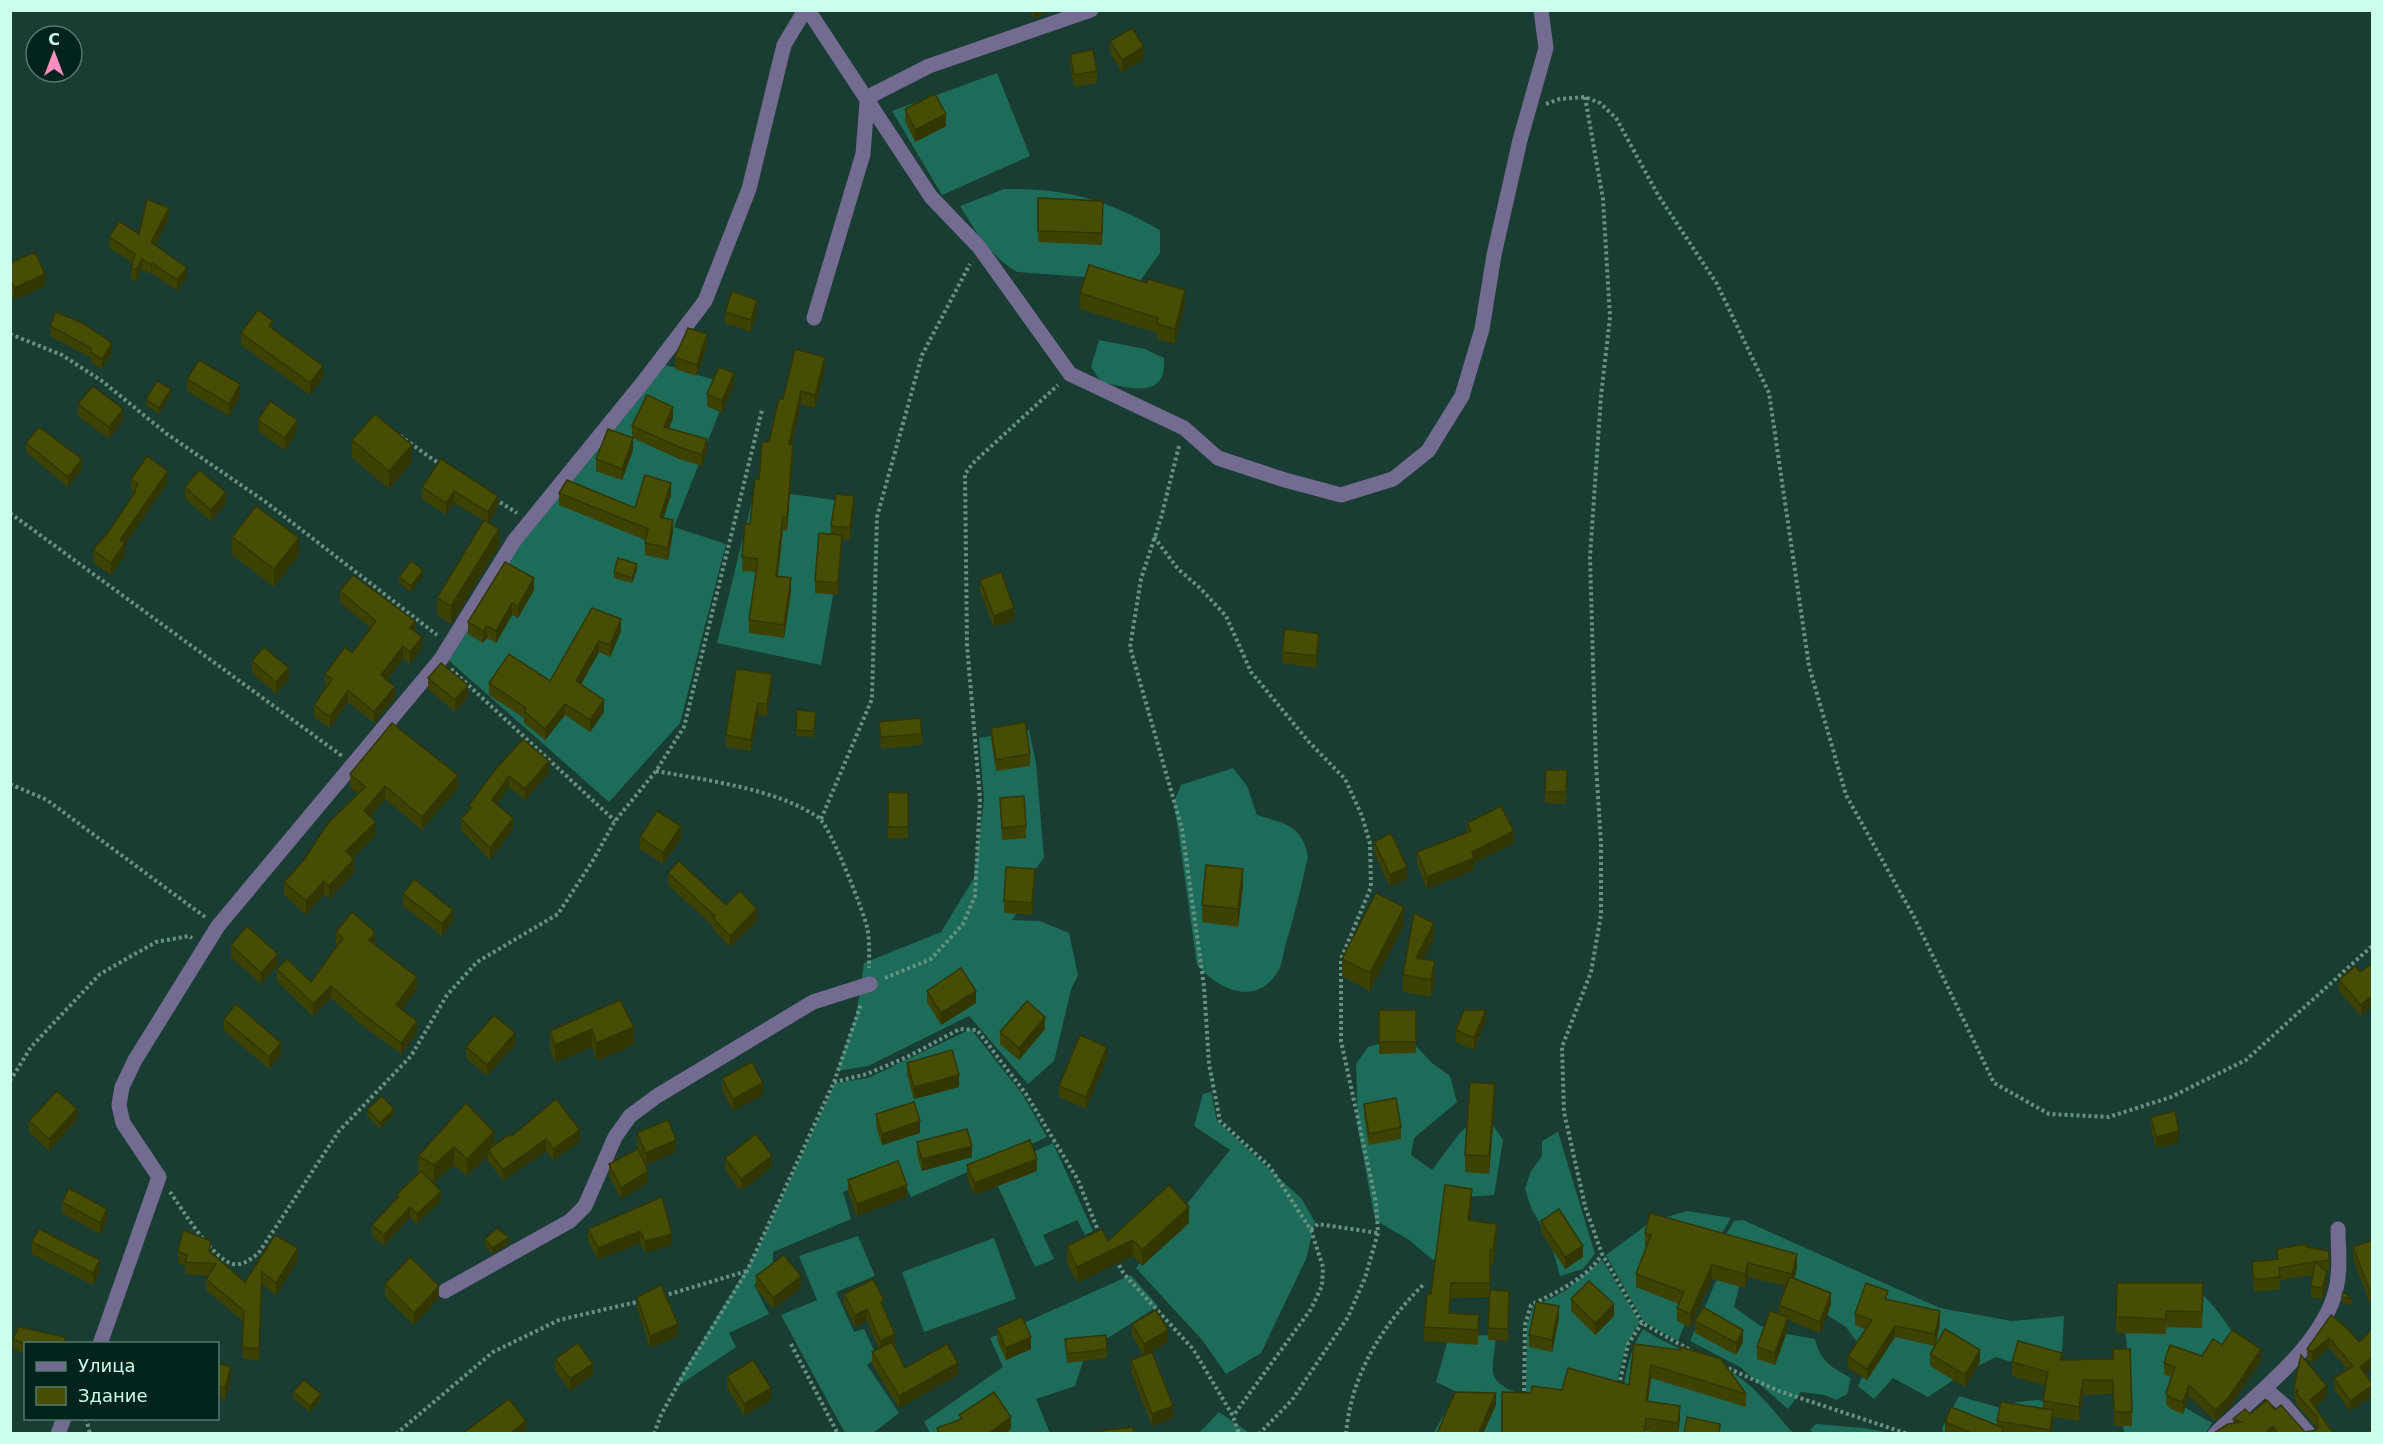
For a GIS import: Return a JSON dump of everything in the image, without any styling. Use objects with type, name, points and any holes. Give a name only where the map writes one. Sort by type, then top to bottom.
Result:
[{"type":"street","points":[[101,1342],[159,1177],[123,1123],[119,1105],[122,1087],[135,1060],[218,926],[441,659],[514,541],[705,301],[750,189],[784,45],[807,10],[932,197],[979,247],[1070,374],[1184,428],[1218,458],[1341,495],[1393,479],[1428,451],[1462,396],[1482,329],[1494,255],[1546,48],[1541,10]]},
{"type":"street","points":[[814,318],[863,154],[867,102],[874,94],[929,66],[1091,10]]},
{"type":"street","points":[[445,1291],[570,1221],[585,1206],[597,1184],[615,1137],[630,1116],[657,1096],[813,1002],[870,984]]},
{"type":"street","points":[[2215,1434],[2291,1363],[2323,1320],[2336,1290],[2338,1229]]},
{"type":"street","points":[[2265,1389],[2284,1405],[2309,1434]]},
{"type":"street","points":[[58,1434],[64,1420]]},
{"type":"path","points":[[1529,111],[1560,99],[1585,97],[1600,103],[1616,118],[1658,195],[1718,284],[1769,393],[1809,666],[1846,795],[1914,917],[1994,1083],[2049,1114],[2109,1117],[2171,1097],[2246,1060],[2373,946]]},
{"type":"path","points":[[1585,97],[1603,199],[1610,317],[1601,396],[1590,557],[1601,843],[1601,915],[1591,972],[1562,1047],[1564,1112],[1585,1206],[1602,1254],[1642,1323],[1694,1352]]},
{"type":"path","points":[[821,819],[872,699],[877,517],[880,505],[922,355],[979,247]]},
{"type":"path","points":[[10,334],[62,355],[102,381],[167,434],[267,503],[450,645]]},
{"type":"path","points":[[870,984],[931,959],[963,924],[975,896],[980,799],[967,645],[965,474],[973,463],[1070,374]]},
{"type":"path","points":[[159,1177],[218,1255],[232,1264],[245,1264],[258,1254],[339,1131],[411,1056],[447,995],[477,962],[558,914],[592,862],[615,821],[656,771],[684,727],[762,410]]},
{"type":"path","points":[[1184,428],[1141,579],[1130,647],[1182,829],[1204,986],[1209,1064],[1220,1121],[1270,1167],[1311,1230],[1323,1267],[1322,1286],[1311,1309],[1233,1416]]},
{"type":"path","points":[[397,433],[445,467]]},
{"type":"path","points":[[490,496],[530,521]]},
{"type":"path","points":[[10,513],[353,764]]},
{"type":"path","points":[[1154,536],[1178,569],[1201,588],[1226,616],[1251,672],[1309,742],[1345,779],[1362,816],[1370,844],[1371,887],[1341,959],[1341,1041],[1376,1202],[1378,1233],[1365,1278],[1348,1317],[1292,1400],[1259,1434]]},
{"type":"path","points":[[441,659],[615,821]]},
{"type":"path","points":[[654,1434],[661,1415],[683,1375],[747,1271],[834,1082],[855,1014],[870,984],[867,927],[843,863],[821,819],[795,805],[731,784],[656,771]]},
{"type":"path","points":[[10,784],[47,800],[183,903],[218,926]]},
{"type":"path","points":[[10,1081],[31,1047],[100,974],[156,942],[189,936],[206,947]]},
{"type":"path","points":[[834,1082],[867,1074],[897,1062],[960,1029],[976,1030],[1032,1103],[1078,1180],[1104,1240]]},
{"type":"path","points":[[1311,1230],[1318,1224],[1378,1233]]},
{"type":"path","points":[[1524,1405],[1525,1325],[1531,1305],[1572,1282],[1595,1265],[1602,1254]]},
{"type":"path","points":[[1114,1257],[1124,1274],[1193,1349],[1233,1416],[1239,1434]]},
{"type":"path","points":[[661,1297],[747,1271]]},
{"type":"path","points":[[1346,1434],[1353,1396],[1362,1368],[1390,1321],[1425,1282]]},
{"type":"path","points":[[396,1434],[493,1352],[559,1320],[650,1299]]},
{"type":"path","points":[[1619,1388],[1628,1344],[1642,1323]]},
{"type":"path","points":[[791,1344],[838,1434]]},
{"type":"path","points":[[1715,1362],[1779,1391],[1908,1434]]},
{"type":"path","points":[[1513,1395],[1524,1395]]},
{"type":"green space","points":[[997,73],[1030,156],[942,195],[892,111]]},
{"type":"green space","points":[[1004,189],[1066,193],[1121,210],[1160,230],[1160,253],[1140,281],[1017,272],[991,251],[960,206]]},
{"type":"green space","points":[[1099,340],[1145,349],[1164,358],[1160,381],[1145,388],[1102,383],[1091,367]]},
{"type":"green space","points":[[660,363],[730,385],[674,527],[726,544],[680,723],[609,802],[446,658],[530,529]]},
{"type":"green space","points":[[755,489],[849,502],[821,665],[717,643]]},
{"type":"green space","points":[[1029,730],[1036,763],[1044,858],[1032,873],[1027,898],[1012,920],[1040,921],[1069,933],[1078,975],[1071,990],[1054,1061],[1028,1084],[969,1016],[868,1066],[837,1071],[856,1016],[864,963],[941,932],[974,878],[984,800],[979,738]]},
{"type":"green space","points":[[1233,768],[1247,786],[1257,815],[1291,827],[1302,838],[1308,857],[1279,970],[1268,983],[1248,992],[1226,987],[1215,981],[1197,965],[1174,802],[1181,785]]},
{"type":"green space","points":[[971,1029],[1023,1095],[1047,1137],[911,1197],[897,1168],[843,1192],[851,1219],[773,1252],[773,1270],[754,1285],[769,1314],[729,1333],[736,1347],[678,1386],[676,1384],[755,1255],[835,1083],[868,1078]]},
{"type":"green space","points":[[1398,1038],[1412,1042],[1432,1063],[1450,1076],[1457,1102],[1414,1138],[1411,1155],[1432,1170],[1459,1134],[1483,1111],[1503,1140],[1494,1195],[1464,1197],[1453,1249],[1433,1260],[1409,1240],[1375,1220],[1358,1129],[1356,1064],[1368,1047]]},
{"type":"green space","points":[[1211,1092],[1217,1121],[1302,1199],[1315,1222],[1306,1259],[1261,1353],[1226,1374],[1203,1341],[1136,1268],[1230,1150],[1194,1126],[1203,1094]]},
{"type":"green space","points":[[1558,1132],[1595,1254],[1583,1269],[1560,1276],[1550,1240],[1532,1210],[1525,1189],[1531,1171],[1542,1156],[1542,1141]]},
{"type":"green space","points":[[1053,1143],[1093,1231],[1085,1235],[1077,1220],[1043,1235],[1054,1259],[1035,1267],[991,1171]]},
{"type":"green space","points":[[1687,1211],[1731,1218],[1720,1236],[1678,1341],[1643,1321],[1606,1255],[1652,1221]]},
{"type":"green space","points":[[1743,1220],[1940,1308],[2012,1321],[2064,1316],[2062,1354],[2042,1372],[1996,1357],[1964,1373],[1928,1397],[1893,1378],[1874,1399],[1858,1386],[1870,1360],[1846,1327],[1807,1302],[1723,1239],[1734,1221]]},
{"type":"green space","points":[[858,1236],[875,1276],[836,1292],[854,1332],[864,1329],[877,1357],[867,1365],[899,1413],[873,1433],[845,1433],[781,1315],[817,1300],[799,1256]]},
{"type":"green space","points":[[994,1238],[1016,1299],[924,1332],[902,1272]]},
{"type":"green space","points":[[1602,1260],[1640,1322],[1626,1348],[1622,1362],[1613,1433],[1525,1434],[1527,1326],[1533,1307],[1565,1291]]},
{"type":"green space","points":[[1720,1272],[1741,1280],[1734,1307],[1759,1325],[1781,1333],[1815,1339],[1827,1363],[1851,1378],[1847,1394],[1836,1400],[1825,1395],[1801,1392],[1788,1409],[1740,1367],[1690,1341]]},
{"type":"green space","points":[[1131,1275],[1158,1306],[1086,1352],[1075,1386],[1036,1399],[1050,1433],[930,1433],[924,1422],[1003,1367],[990,1338]]},
{"type":"green space","points":[[2191,1287],[2209,1302],[2235,1335],[2231,1367],[2182,1373],[2179,1404],[2212,1423],[2206,1433],[2125,1433],[2119,1416],[2128,1360],[2122,1296]]},
{"type":"green space","points":[[1643,1329],[1740,1378],[1764,1400],[1793,1433],[1619,1434],[1628,1366],[1631,1353]]},
{"type":"green space","points":[[1496,1335],[1493,1373],[1501,1384],[1522,1394],[1519,1433],[1433,1434],[1457,1392],[1436,1382],[1449,1336]]},
{"type":"green space","points":[[1959,1396],[2001,1408],[2017,1402],[2037,1400],[2059,1403],[2006,1433],[1943,1433],[1942,1428]]},
{"type":"green space","points":[[1219,1412],[1247,1431],[1245,1433],[1199,1433]]},
{"type":"green space","points":[[1816,1424],[1864,1428],[1890,1433],[1813,1433],[1810,1430]]},
{"type":"building","points":[[1132,28],[1144,47],[1122,60],[1110,41]]},
{"type":"building","points":[[1093,50],[1097,71],[1074,75],[1070,54]]},
{"type":"building","points":[[935,94],[946,114],[915,130],[905,109]]},
{"type":"building","points":[[1038,198],[1103,201],[1102,233],[1038,231]]},
{"type":"building","points":[[147,199],[169,208],[151,242],[187,268],[177,280],[142,259],[136,270],[131,268],[135,254],[109,237],[119,221],[139,234]]},
{"type":"building","points":[[35,252],[45,274],[14,288],[10,279],[10,263]]},
{"type":"building","points":[[1089,265],[1147,283],[1148,279],[1185,290],[1175,329],[1157,324],[1158,318],[1080,293]]},
{"type":"building","points":[[732,291],[757,300],[751,320],[725,312]]},
{"type":"building","points":[[258,310],[273,321],[269,326],[323,366],[310,383],[241,333]]},
{"type":"building","points":[[56,312],[84,324],[112,343],[102,359],[91,353],[91,348],[50,326]]},
{"type":"building","points":[[688,328],[707,334],[697,365],[675,357]]},
{"type":"building","points":[[795,349],[825,357],[815,395],[801,391],[789,444],[793,444],[787,518],[783,517],[776,576],[791,578],[784,625],[749,620],[758,559],[742,557],[745,524],[750,524],[755,479],[759,479],[762,442],[769,442],[779,398],[783,399]]},
{"type":"building","points":[[199,360],[240,384],[229,404],[187,379]]},
{"type":"building","points":[[719,367],[734,373],[722,401],[707,394]]},
{"type":"building","points":[[157,381],[171,389],[159,408],[146,399]]},
{"type":"building","points":[[93,386],[123,409],[109,427],[78,404]]},
{"type":"building","points":[[647,395],[673,407],[664,427],[707,439],[702,455],[632,426]]},
{"type":"building","points":[[270,401],[297,420],[285,438],[258,420]]},
{"type":"building","points":[[375,414],[412,445],[389,471],[352,440]]},
{"type":"building","points":[[39,427],[82,459],[68,477],[26,443]]},
{"type":"building","points":[[608,429],[633,438],[622,469],[596,459]]},
{"type":"building","points":[[147,456],[168,471],[120,540],[125,543],[111,563],[93,550],[136,491],[134,490],[138,484],[131,479]]},
{"type":"building","points":[[441,459],[498,496],[488,512],[454,491],[446,503],[422,487]]},
{"type":"building","points":[[199,470],[226,492],[211,510],[185,487]]},
{"type":"building","points":[[645,475],[671,483],[660,517],[673,520],[668,548],[645,543],[648,529],[559,493],[567,480],[635,508]]},
{"type":"building","points":[[836,494],[854,496],[850,528],[831,526]]},
{"type":"building","points":[[256,506],[299,538],[274,569],[232,537]]},
{"type":"building","points":[[484,520],[499,529],[451,606],[437,598]]},
{"type":"building","points":[[819,533],[842,535],[838,583],[815,581]]},
{"type":"building","points":[[618,558],[637,564],[632,578],[614,572]]},
{"type":"building","points":[[411,561],[423,570],[411,586],[399,577]]},
{"type":"building","points":[[505,562],[534,578],[518,606],[512,603],[496,631],[487,626],[483,631],[468,622]]},
{"type":"building","points":[[1001,572],[1014,608],[994,616],[980,580]]},
{"type":"building","points":[[353,575],[415,621],[410,628],[422,637],[410,652],[403,646],[381,675],[395,687],[374,712],[348,690],[330,717],[314,705],[332,679],[325,674],[345,647],[352,653],[376,621],[340,591]]},
{"type":"building","points":[[592,608],[621,619],[610,645],[599,641],[576,681],[604,700],[590,720],[565,704],[545,729],[524,711],[526,708],[489,683],[509,654],[550,681]]},
{"type":"building","points":[[1285,629],[1319,634],[1316,656],[1282,652]]},
{"type":"building","points":[[264,647],[289,668],[276,682],[252,661]]},
{"type":"building","points":[[441,663],[468,685],[455,700],[428,678]]},
{"type":"building","points":[[736,669],[772,674],[767,704],[758,703],[751,740],[726,735]]},
{"type":"building","points":[[797,710],[816,712],[814,731],[796,730]]},
{"type":"building","points":[[920,718],[922,734],[881,737],[879,722]]},
{"type":"building","points":[[1025,722],[1030,754],[996,760],[991,728]]},
{"type":"building","points":[[392,723],[458,775],[422,817],[385,786],[364,811],[376,822],[346,851],[354,859],[329,886],[324,881],[306,901],[284,882],[304,860],[328,823],[365,787],[350,774]]},
{"type":"building","points":[[523,739],[549,761],[525,789],[509,776],[492,800],[513,818],[490,848],[461,819],[471,808],[469,805],[496,769]]},
{"type":"building","points":[[1546,770],[1567,770],[1566,792],[1545,792]]},
{"type":"building","points":[[888,792],[908,793],[908,827],[888,827]]},
{"type":"building","points":[[1024,796],[1026,826],[1002,828],[1000,798]]},
{"type":"building","points":[[1501,806],[1514,831],[1472,852],[1474,858],[1427,877],[1417,852],[1471,831],[1467,823]]},
{"type":"building","points":[[657,811],[681,826],[663,853],[640,837]]},
{"type":"building","points":[[1391,833],[1407,867],[1390,875],[1374,842]]},
{"type":"building","points":[[679,861],[726,905],[740,891],[757,909],[730,936],[713,918],[715,916],[668,873]]},
{"type":"building","points":[[1206,865],[1243,869],[1238,909],[1202,905]]},
{"type":"building","points":[[1006,867],[1035,869],[1032,903],[1004,901]]},
{"type":"building","points":[[414,879],[453,910],[442,924],[403,894]]},
{"type":"building","points":[[1376,893],[1404,907],[1370,973],[1342,959]]},
{"type":"building","points":[[352,912],[375,932],[369,940],[417,977],[396,1005],[417,1021],[401,1043],[331,986],[313,1004],[277,969],[287,959],[311,982],[343,938],[336,932]]},
{"type":"building","points":[[1414,913],[1434,923],[1416,958],[1435,961],[1431,980],[1403,975]]},
{"type":"building","points":[[247,926],[278,954],[261,973],[231,945]]},
{"type":"building","points":[[2373,963],[2373,995],[2361,1005],[2339,980],[2355,966],[2360,972]]},
{"type":"building","points":[[961,968],[976,991],[941,1013],[927,991]]},
{"type":"building","points":[[620,1000],[634,1027],[596,1043],[592,1029],[555,1045],[550,1031]]},
{"type":"building","points":[[1027,1001],[1045,1017],[1019,1048],[1000,1032]]},
{"type":"building","points":[[236,1004],[281,1043],[269,1057],[224,1019]]},
{"type":"building","points":[[1379,1010],[1416,1010],[1416,1042],[1379,1042]]},
{"type":"building","points":[[1464,1010],[1486,1010],[1474,1038],[1456,1030]]},
{"type":"building","points":[[494,1015],[515,1033],[487,1065],[466,1047]]},
{"type":"building","points":[[1080,1035],[1107,1047],[1086,1097],[1059,1086]]},
{"type":"building","points":[[952,1050],[959,1075],[914,1087],[907,1063]]},
{"type":"building","points":[[752,1062],[763,1083],[733,1099],[722,1078]]},
{"type":"building","points":[[1470,1082],[1495,1084],[1489,1156],[1465,1155]]},
{"type":"building","points":[[57,1091],[77,1109],[49,1139],[29,1121]]},
{"type":"building","points":[[382,1096],[394,1109],[380,1123],[367,1110]]},
{"type":"building","points":[[1396,1098],[1401,1127],[1369,1134],[1364,1104]]},
{"type":"building","points":[[556,1099],[580,1130],[553,1149],[546,1139],[503,1170],[488,1150],[510,1134],[512,1136]]},
{"type":"building","points":[[914,1102],[920,1121],[882,1134],[876,1114]]},
{"type":"building","points":[[466,1103],[494,1132],[467,1159],[454,1147],[434,1165],[418,1156]]},
{"type":"building","points":[[2175,1111],[2179,1131],[2156,1137],[2151,1117]]},
{"type":"building","points":[[668,1120],[676,1140],[646,1153],[637,1133]]},
{"type":"building","points":[[967,1129],[972,1146],[922,1159],[917,1142]]},
{"type":"building","points":[[756,1134],[772,1156],[741,1179],[725,1158]]},
{"type":"building","points":[[1030,1140],[1037,1159],[974,1183],[967,1165]]},
{"type":"building","points":[[638,1149],[648,1171],[621,1188],[609,1164]]},
{"type":"building","points":[[898,1161],[907,1185],[857,1204],[848,1180]]},
{"type":"building","points":[[421,1171],[441,1191],[417,1214],[410,1207],[384,1235],[372,1225],[399,1196],[397,1194]]},
{"type":"building","points":[[1169,1185],[1189,1207],[1142,1250],[1133,1240],[1077,1267],[1067,1246],[1102,1229],[1108,1241]]},
{"type":"building","points":[[1445,1185],[1472,1189],[1468,1220],[1497,1224],[1493,1250],[1490,1250],[1490,1283],[1451,1283],[1449,1313],[1479,1315],[1478,1330],[1424,1327],[1427,1294],[1431,1294]]},
{"type":"building","points":[[69,1188],[107,1209],[100,1223],[62,1202]]},
{"type":"building","points":[[662,1197],[672,1234],[645,1241],[640,1231],[598,1248],[588,1229]]},
{"type":"building","points":[[1559,1209],[1583,1246],[1565,1257],[1541,1221]]},
{"type":"building","points":[[1650,1213],[1797,1254],[1792,1274],[1748,1263],[1745,1274],[1712,1265],[1690,1314],[1677,1308],[1684,1292],[1636,1274],[1651,1235],[1645,1233]]},
{"type":"building","points":[[497,1228],[509,1238],[492,1248],[485,1239]]},
{"type":"building","points":[[39,1229],[100,1260],[93,1273],[32,1242]]},
{"type":"building","points":[[183,1230],[211,1241],[209,1251],[245,1282],[275,1235],[298,1248],[276,1283],[262,1272],[259,1349],[242,1347],[244,1311],[206,1279],[216,1264],[185,1262],[187,1255],[178,1251]]},
{"type":"building","points":[[2373,1240],[2373,1294],[2371,1294],[2353,1247]]},
{"type":"building","points":[[2307,1244],[2307,1247],[2329,1251],[2329,1260],[2279,1268],[2280,1277],[2254,1280],[2252,1262],[2278,1259],[2277,1249]]},
{"type":"building","points":[[784,1255],[801,1276],[773,1298],[756,1276]]},
{"type":"building","points":[[410,1257],[439,1286],[414,1313],[385,1284]]},
{"type":"building","points":[[2315,1262],[2327,1272],[2322,1288],[2311,1286]]},
{"type":"building","points":[[1790,1277],[1831,1293],[1820,1322],[1779,1305]]},
{"type":"building","points":[[873,1279],[884,1300],[881,1302],[895,1334],[880,1341],[867,1309],[855,1315],[844,1294]]},
{"type":"building","points":[[1589,1281],[1614,1304],[1595,1323],[1571,1299]]},
{"type":"building","points":[[1866,1283],[1888,1291],[1885,1299],[1940,1311],[1935,1334],[1895,1326],[1867,1369],[1848,1356],[1872,1320],[1855,1314]]},
{"type":"building","points":[[2117,1283],[2203,1283],[2202,1312],[2166,1311],[2166,1319],[2116,1317]]},
{"type":"building","points":[[661,1285],[678,1324],[650,1336],[637,1297]]},
{"type":"building","points":[[1490,1290],[1509,1291],[1508,1329],[1488,1328]]},
{"type":"building","points":[[2343,1292],[2352,1299],[2342,1297]]},
{"type":"building","points":[[1536,1302],[1559,1306],[1552,1340],[1529,1335]]},
{"type":"building","points":[[1703,1307],[1743,1330],[1736,1343],[1695,1321]]},
{"type":"building","points":[[1156,1310],[1168,1330],[1144,1344],[1132,1324]]},
{"type":"building","points":[[1770,1311],[1788,1317],[1775,1353],[1757,1347]]},
{"type":"building","points":[[2331,1315],[2359,1342],[2373,1330],[2373,1356],[2360,1367],[2373,1385],[2350,1401],[2334,1378],[2353,1366],[2329,1338],[2312,1352],[2307,1349]]},
{"type":"building","points":[[1022,1317],[1031,1337],[1006,1348],[997,1328]]},
{"type":"building","points":[[19,1327],[65,1337],[64,1342],[24,1343],[13,1339]]},
{"type":"building","points":[[1945,1329],[1980,1350],[1965,1375],[1930,1354]]},
{"type":"building","points":[[2232,1330],[2261,1349],[2229,1397],[2215,1410],[2189,1385],[2183,1402],[2171,1398],[2166,1393],[2175,1367],[2164,1363],[2170,1345],[2202,1356],[2213,1339],[2222,1345]]},
{"type":"building","points":[[1106,1335],[1107,1349],[1067,1354],[1065,1339]]},
{"type":"building","points":[[2018,1341],[2062,1353],[2060,1360],[2113,1359],[2113,1349],[2130,1349],[2132,1412],[2114,1412],[2113,1380],[2083,1380],[2079,1407],[2043,1401],[2048,1372],[2012,1362]]},
{"type":"building","points":[[892,1342],[905,1368],[947,1344],[958,1363],[899,1396],[872,1352]]},
{"type":"building","points":[[578,1343],[593,1364],[570,1379],[555,1359]]},
{"type":"building","points":[[1634,1344],[1680,1350],[1681,1347],[1721,1359],[1746,1394],[1651,1365],[1646,1401],[1680,1406],[1678,1423],[1646,1418],[1644,1434],[1502,1434],[1502,1392],[1531,1393],[1532,1386],[1562,1390],[1568,1368],[1629,1385]]},
{"type":"building","points":[[1152,1352],[1173,1406],[1152,1414],[1131,1360]]},
{"type":"building","points":[[2301,1355],[2327,1386],[2310,1400],[2334,1434],[2279,1434],[2273,1426],[2264,1434],[2214,1433],[2228,1424],[2241,1422],[2233,1419],[2245,1409],[2250,1414],[2267,1400],[2275,1410],[2281,1405],[2305,1432],[2316,1430],[2317,1417],[2296,1393],[2298,1391],[2294,1387]]},
{"type":"building","points":[[753,1360],[771,1388],[744,1404],[727,1376]]},
{"type":"building","points":[[219,1363],[231,1367],[225,1388],[219,1386]]},
{"type":"building","points":[[304,1380],[321,1394],[310,1406],[293,1392]]},
{"type":"building","points":[[994,1392],[1011,1417],[988,1434],[939,1434],[937,1428],[962,1419],[959,1415]]},
{"type":"building","points":[[1455,1392],[1496,1393],[1478,1434],[1437,1434]]},
{"type":"building","points":[[509,1399],[526,1421],[509,1434],[500,1432],[498,1434],[462,1434]]},
{"type":"building","points":[[2001,1402],[2053,1410],[2050,1430],[1997,1421]]},
{"type":"building","points":[[1951,1407],[2004,1428],[2001,1434],[1974,1434],[1945,1422]]},
{"type":"building","points":[[1687,1417],[1720,1424],[1719,1434],[1684,1434]]},
{"type":"building","points":[[1133,1427],[1134,1434],[1092,1434],[1092,1432]]},
{"type":"building","points":[[2373,1430],[2373,1434],[2366,1434],[2366,1431]]}]
